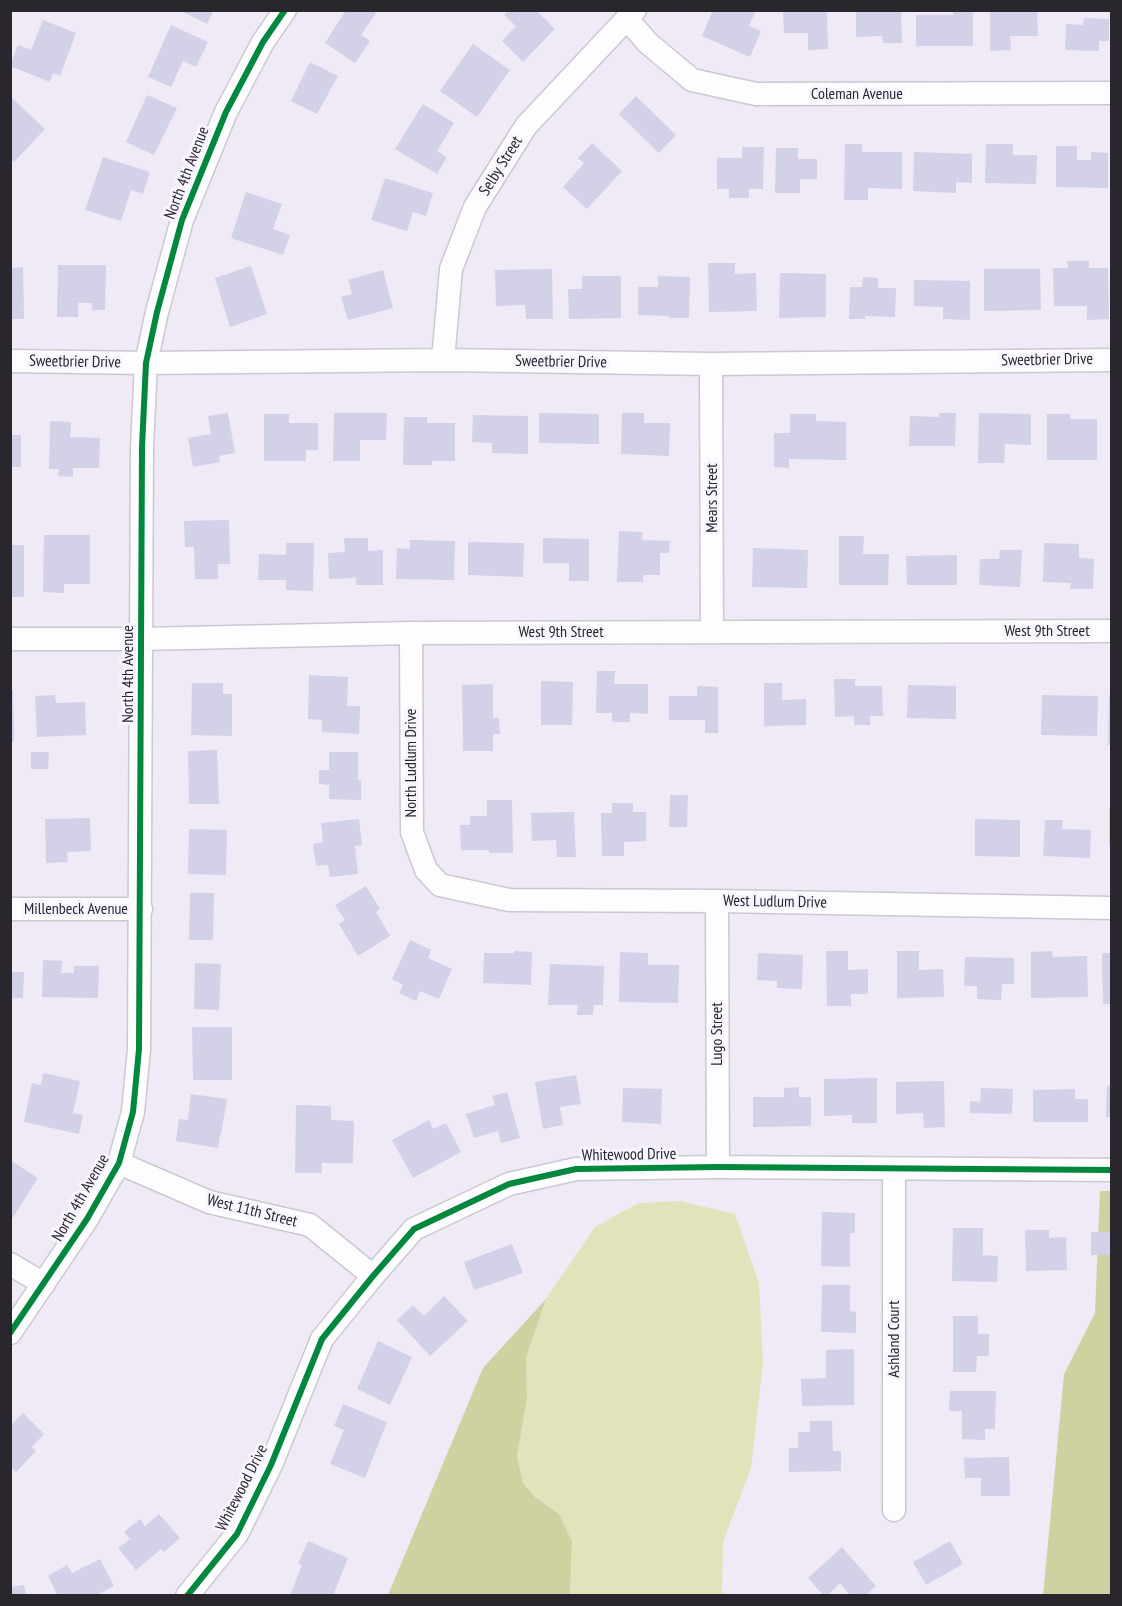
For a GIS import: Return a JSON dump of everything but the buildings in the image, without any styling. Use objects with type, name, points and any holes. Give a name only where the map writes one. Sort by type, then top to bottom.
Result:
[{"type":"street","name":"North 4th Avenue","points":[[10,1333],[87,1219],[119,1163],[133,1112],[139,1049],[142,447],[146,363],[157,312],[183,219],[226,112],[263,42],[285,10]]},
{"type":"street","name":"Coleman Avenue","points":[[631,15],[648,43],[693,80],[756,94],[1112,93]]},
{"type":"street","name":"Selby Street","points":[[444,360],[451,269],[475,207],[526,126],[631,15]]},
{"type":"street","name":"Sweetbrier Drive","points":[[10,361],[146,363],[444,360],[711,364],[1112,360]]},
{"type":"street","name":"Mears Street","points":[[711,364],[712,632]]},
{"type":"street","name":"West 9th Street","points":[[10,639],[141,639],[411,633],[1112,631]]},
{"type":"street","name":"North Ludlum Drive","points":[[411,633],[412,832],[426,870],[440,885]]},
{"type":"street","name":"West Ludlum Drive","points":[[440,885],[509,900],[1112,908]]},
{"type":"street","name":"Lugo Street","points":[[717,901],[718,1167]]},
{"type":"street","name":"Millenbeck Avenue","points":[[10,909],[141,909]]},
{"type":"street","name":"West 11th Street","points":[[119,1163],[209,1202],[310,1225],[373,1276]]},
{"type":"street","name":"Whitewood Drive","points":[[187,1596],[237,1534],[271,1465],[322,1339],[414,1229],[509,1184],[576,1170],[718,1167],[1112,1170]]},
{"type":"street","name":"Ashland Court","points":[[894,1169],[894,1510]]},
{"type":"street","points":[[10,1264],[44,1284]]},
{"type":"green space","points":[[1100,1191],[1111,1191],[1111,1595],[1043,1596],[1064,1374],[1095,1313]]},
{"type":"green space","points":[[680,1201],[735,1214],[759,1283],[763,1363],[751,1468],[723,1542],[722,1591],[725,1595],[570,1595],[572,1541],[559,1514],[535,1497],[523,1483],[517,1456],[527,1398],[526,1358],[546,1299],[595,1227],[639,1203]]},
{"type":"green space","points":[[546,1299],[526,1358],[527,1398],[517,1456],[523,1483],[535,1497],[559,1514],[572,1541],[570,1595],[388,1595],[483,1368]]},
{"type":"cycle path","points":[[10,1333],[87,1219],[119,1163],[133,1112],[139,1049],[142,447],[146,363],[182,220],[226,112],[263,42],[285,10]]},
{"type":"cycle path","points":[[187,1596],[237,1534],[271,1465],[322,1339],[414,1229],[509,1184],[576,1169],[718,1167],[1112,1170]]}]
